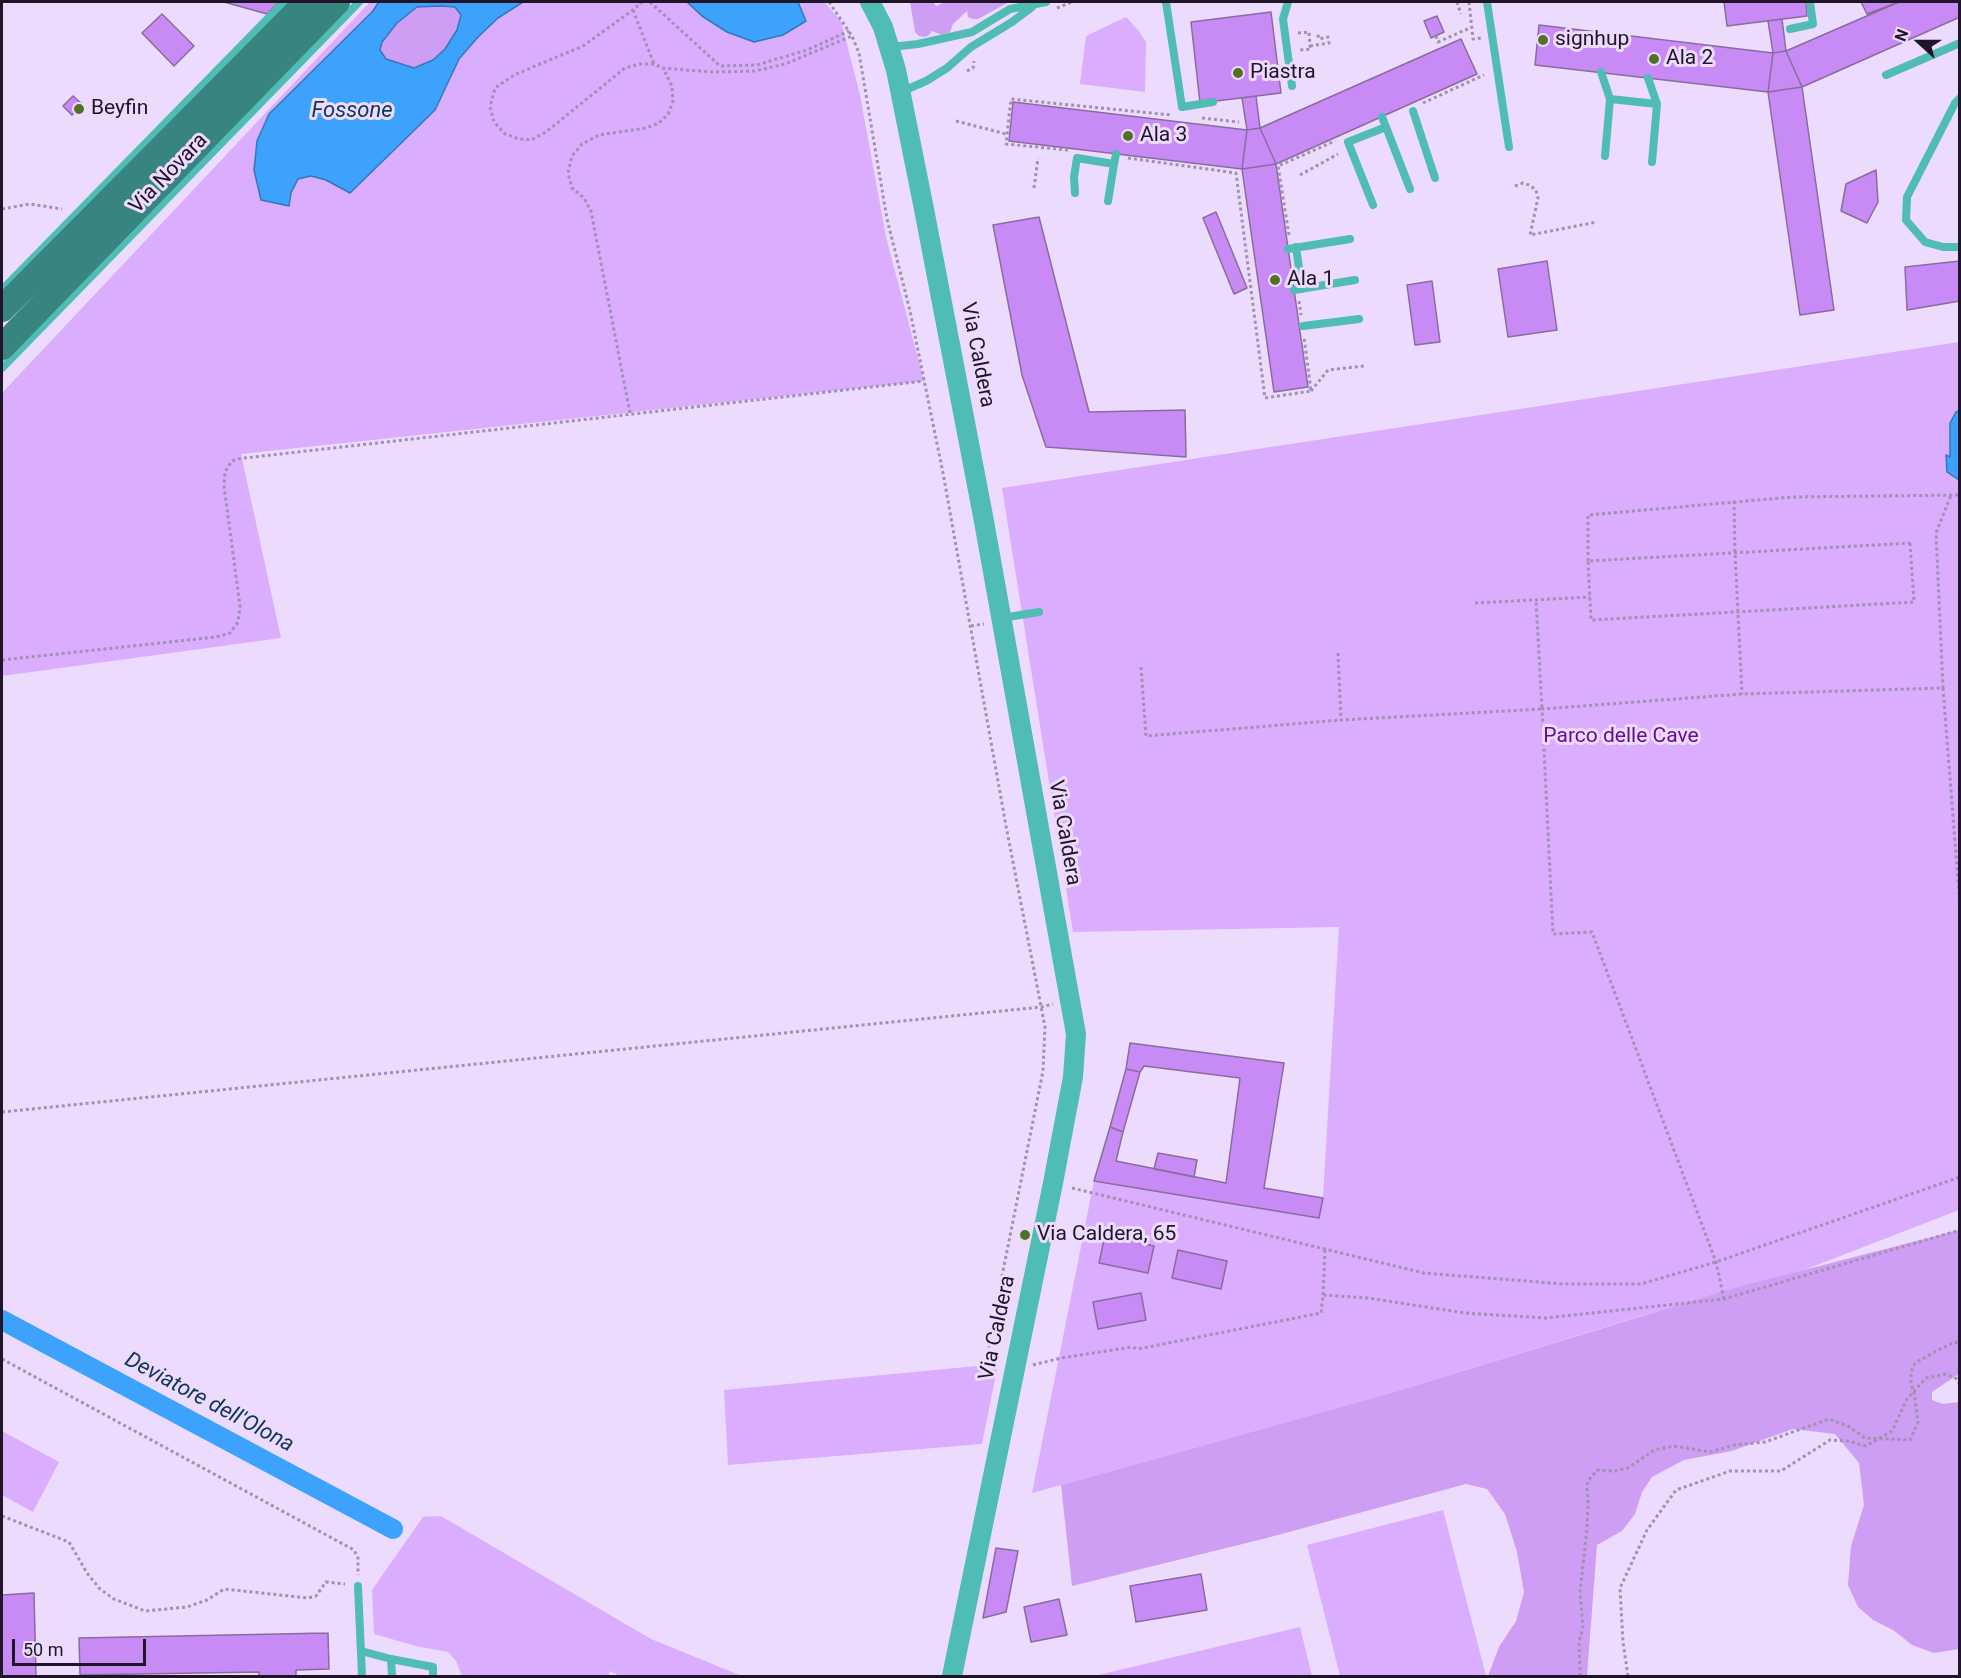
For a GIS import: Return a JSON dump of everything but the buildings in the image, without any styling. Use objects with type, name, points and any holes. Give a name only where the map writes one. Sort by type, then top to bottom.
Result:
[{"type":"main road","name":"Via Novara","points":[[2,309],[307,2]]},
{"type":"main road","name":"Via Novara","points":[[2,347],[337,2]]},
{"type":"street","name":"Via Caldera","points":[[870,2],[883,27],[901,92],[983,516],[995,621],[1076,1034],[1073,1077],[1053,1183],[951,1671]]},
{"type":"lane","points":[[2,290],[284,2]]},
{"type":"lane","points":[[2,368],[359,2]]},
{"type":"lane","points":[[890,48],[972,32],[1010,9],[1046,2]]},
{"type":"lane","points":[[1166,2],[1182,107],[1213,102]]},
{"type":"lane","points":[[1288,2],[1283,19],[1292,87]]},
{"type":"lane","points":[[1487,2],[1509,147]]},
{"type":"lane","points":[[1790,28],[1813,24],[1810,2]]},
{"type":"lane","points":[[901,92],[926,81],[947,68],[971,47],[1035,5]]},
{"type":"lane","points":[[1886,75],[1959,44]]},
{"type":"lane","points":[[1601,72],[1610,99],[1605,156]]},
{"type":"lane","points":[[1648,78],[1657,104],[1652,162]]},
{"type":"lane","points":[[1959,98],[1907,197],[1906,220],[1925,242],[1943,247],[1959,247]]},
{"type":"lane","points":[[1610,99],[1657,104]]},
{"type":"lane","points":[[1414,109],[1435,178]]},
{"type":"lane","points":[[1382,117],[1410,189]]},
{"type":"lane","points":[[1372,205],[1347,140],[1386,127]]},
{"type":"lane","points":[[1076,193],[1074,177],[1078,153],[1115,158],[1108,201]]},
{"type":"lane","points":[[1350,239],[1292,248],[1298,290],[1354,280]]},
{"type":"lane","points":[[1303,328],[1359,319]]},
{"type":"lane","points":[[995,621],[1039,612]]},
{"type":"lane","points":[[358,1586],[362,1677]]},
{"type":"lane","points":[[361,1651],[433,1667],[434,1677]]},
{"type":"lane","points":[[391,1659],[392,1677]]},
{"type":"path","points":[[640,2],[633,10],[583,46],[514,75],[495,88],[490,107],[494,122],[505,134],[531,140],[546,132],[625,68],[640,64],[654,64],[663,68],[712,72],[755,71],[785,64],[852,36]]},
{"type":"path","points":[[650,2],[720,66],[757,65],[807,50],[849,31]]},
{"type":"path","points":[[830,2],[852,36],[859,53],[887,219],[910,311],[943,473],[1045,1027],[1043,1071],[989,1341],[990,1354],[999,1360]]},
{"type":"path","points":[[1457,2],[1461,14]]},
{"type":"path","points":[[1469,2],[1473,39],[1481,38],[1482,48]]},
{"type":"path","points":[[633,10],[654,64]]},
{"type":"path","points":[[1436,36],[1438,42],[1472,27]]},
{"type":"path","points":[[1310,46],[1329,43],[1328,37],[1319,39],[1317,32]]},
{"type":"path","points":[[1414,109],[1485,76],[1484,67]]},
{"type":"path","points":[[630,414],[591,211],[585,198],[572,188],[568,173],[572,156],[582,144],[599,135],[646,128],[659,123],[668,114],[673,102],[672,86],[663,68]]},
{"type":"path","points":[[1078,153],[1006,144],[1011,99],[1182,116]]},
{"type":"path","points":[[1193,118],[1239,122]]},
{"type":"path","points":[[956,121],[1007,134]]},
{"type":"path","points":[[1300,175],[1347,140]]},
{"type":"path","points":[[1292,248],[1278,166],[1347,140]]},
{"type":"path","points":[[1034,188],[1038,158]]},
{"type":"path","points":[[1115,158],[1236,173],[1265,398],[1311,391],[1328,370],[1364,366]]},
{"type":"path","points":[[1515,186],[1523,183],[1536,190],[1538,198],[1530,235],[1597,222]]},
{"type":"path","points":[[2,209],[30,204],[62,210]]},
{"type":"path","points":[[1298,290],[1311,391]]},
{"type":"path","points":[[2,660],[216,637],[230,633],[238,622],[240,606],[224,486],[225,472],[231,462],[236,459],[924,381]]},
{"type":"path","points":[[1951,495],[1936,533],[1943,688],[1959,906]]},
{"type":"path","points":[[1588,561],[1910,543],[1914,602],[1591,620],[1588,561],[1588,515],[1792,497],[1959,495]]},
{"type":"path","points":[[1734,501],[1742,694]]},
{"type":"path","points":[[1475,603],[1590,597]]},
{"type":"path","points":[[1536,600],[1553,934],[1592,932],[1716,1262],[1724,1299]]},
{"type":"path","points":[[971,626],[995,621]]},
{"type":"path","points":[[1338,653],[1341,720]]},
{"type":"path","points":[[1141,667],[1146,736],[1341,720],[1542,709],[1742,694],[1943,688]]},
{"type":"path","points":[[2,1112],[1041,1007],[1056,1003]]},
{"type":"path","points":[[1053,1183],[1424,1273],[1564,1284],[1641,1284],[1716,1262],[1959,1177]]},
{"type":"path","points":[[1323,1295],[1368,1298],[1466,1313],[1545,1318],[1724,1299],[1959,1230]]},
{"type":"path","points":[[1026,1366],[1116,1349],[1132,1347],[1138,1349],[1321,1313],[1325,1250]]},
{"type":"path","points":[[1580,1677],[1579,1642],[1583,1627],[1580,1592],[1587,1520],[1587,1489],[1588,1481],[1597,1470],[1615,1471],[1628,1468],[1654,1450],[1674,1446],[1710,1452],[1765,1442],[1828,1419],[1848,1426],[1865,1438],[1910,1440],[1918,1422],[1911,1372],[1916,1363],[1955,1342],[1959,1344]]},
{"type":"path","points":[[2,1359],[354,1550],[358,1558],[358,1586],[327,1582],[316,1596],[308,1598],[224,1589],[207,1600],[188,1607],[145,1611],[120,1602],[100,1589],[87,1573],[69,1542],[2,1516]]},
{"type":"path","points":[[1628,1677],[1623,1642],[1620,1588],[1647,1530],[1676,1490],[1730,1471],[1781,1471],[1830,1440],[1848,1441],[1866,1446],[1892,1431],[1907,1400],[1926,1377],[1946,1374],[1956,1379],[1959,1385]]},
{"type":"green space","points":[[370,2],[824,2],[841,21],[860,95],[886,237],[924,381],[241,454],[281,638],[2,676],[2,393]]},
{"type":"green space","points":[[1126,17],[1146,42],[1145,92],[1080,84],[1086,36]]},
{"type":"green space","name":"Parco delle Cave","points":[[1959,342],[1959,1210],[1804,1270],[1641,1316],[1394,1392],[1032,1493],[1094,1181],[1319,1218],[1323,1196],[1339,927],[1073,932],[1002,488]]},
{"type":"green space","points":[[998,1364],[982,1444],[728,1465],[724,1390]]},
{"type":"green space","points":[[2,1431],[59,1462],[33,1512],[2,1495]]},
{"type":"green space","points":[[1443,1510],[1486,1676],[1340,1676],[1307,1545]]},
{"type":"green space","points":[[441,1516],[651,1639],[742,1676],[620,1676],[610,1671],[608,1676],[462,1676],[456,1661],[448,1652],[374,1634],[372,1590],[423,1517]]},
{"type":"green space","points":[[1300,1627],[1312,1676],[1094,1676]]},
{"type":"shaded area","points":[[910,2],[933,2],[936,6],[946,2],[1009,2],[978,19],[968,17],[967,11],[953,24],[950,32],[942,35],[932,31],[924,37],[915,32]]},
{"type":"shaded area","points":[[417,7],[455,7],[461,15],[457,30],[445,49],[433,60],[414,68],[386,59],[380,50],[382,41],[397,23]]},
{"type":"shaded area","points":[[1959,1230],[1959,1374],[1932,1392],[1932,1400],[1943,1404],[1959,1402],[1959,1649],[1934,1653],[1912,1645],[1893,1630],[1873,1620],[1858,1607],[1848,1585],[1851,1546],[1864,1505],[1859,1463],[1835,1434],[1793,1429],[1732,1451],[1684,1460],[1652,1477],[1642,1492],[1635,1514],[1622,1531],[1597,1545],[1587,1676],[1488,1676],[1499,1647],[1516,1621],[1524,1592],[1517,1552],[1505,1514],[1487,1489],[1466,1484],[1263,1539],[1072,1586],[1061,1485],[1394,1392],[1734,1288]]},
{"type":"water","name":"Fossone","points":[[379,2],[523,2],[498,18],[478,37],[459,59],[435,110],[350,193],[326,180],[311,176],[298,179],[291,193],[289,206],[261,200],[254,170],[257,141],[269,114],[372,12]],"holes":[[[417,7],[455,7],[461,15],[457,30],[445,49],[433,60],[414,68],[386,59],[380,50],[382,42],[397,23]]]},
{"type":"water","points":[[687,2],[798,2],[806,21],[783,35],[754,42],[727,32],[702,16]]},
{"type":"water","points":[[1960,411],[1959,480],[1947,472],[1946,455],[1950,457],[1950,423],[1956,412]]},
{"type":"waterway","name":"Deviatore dell'Olona","points":[[2,1320],[393,1529]]},
{"type":"place","name":"signhup","points":[[1543,40]]},
{"type":"place","name":"Ala 2","points":[[1654,59]]},
{"type":"place","name":"Piastra","points":[[1238,73]]},
{"type":"place","name":"Beyfin","points":[[79,109]]},
{"type":"place","name":"Ala 3","points":[[1128,136]]},
{"type":"place","name":"Ala 1","points":[[1275,280]]},
{"type":"place","name":"Via Caldera, 65","points":[[1025,1235]]}]
